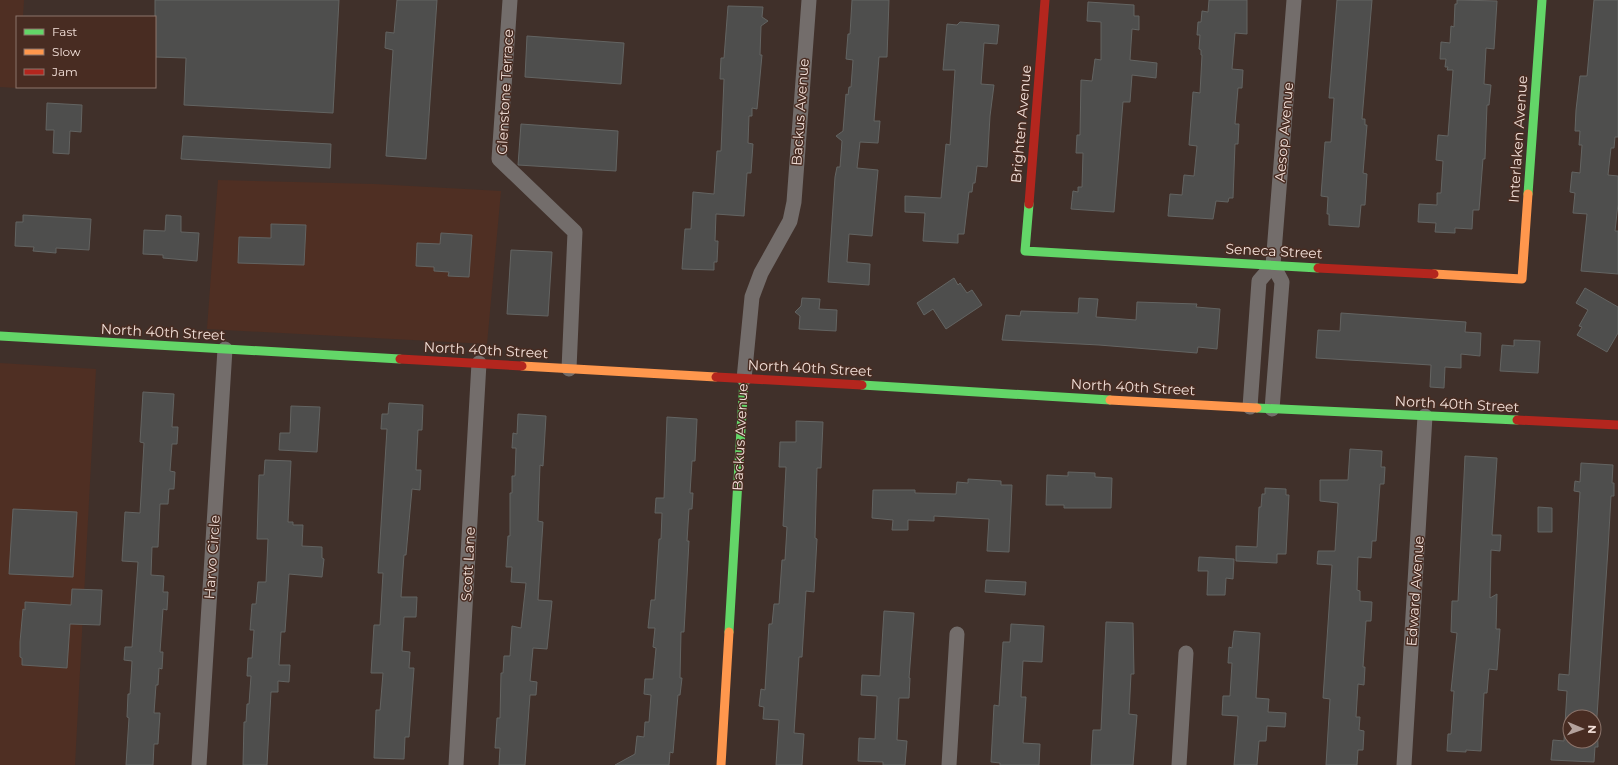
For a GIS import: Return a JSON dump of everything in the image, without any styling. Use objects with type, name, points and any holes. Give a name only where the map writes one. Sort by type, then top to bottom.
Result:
[{"type":"street","name":"Glenstone Terrace","points":[[510,0],[498,159],[575,232],[569,369]]},
{"type":"street","name":"Backus Avenue","points":[[721,765],[744,379],[752,297],[760,273],[790,221],[794,202],[809,0]]},
{"type":"street","name":"Brighten Avenue","points":[[1025,251],[1045,0]]},
{"type":"street","name":"Aesop Avenue","points":[[1273,265],[1294,0]]},
{"type":"street","name":"Interlaken Avenue","points":[[1522,279],[1542,0]]},
{"type":"street","name":"Seneca Street","points":[[1025,251],[1522,279]]},
{"type":"street","points":[[1250,407],[1259,281],[1273,265],[1282,282],[1272,408]]},
{"type":"street","name":"North 40th Street","points":[[0,336],[1250,407],[1618,425]]},
{"type":"street","name":"Harvo Circle","points":[[199,765],[224,349]]},
{"type":"street","name":"Scott Lane","points":[[456,765],[479,364]]},
{"type":"street","name":"Edward Avenue","points":[[1404,765],[1425,416]]},
{"type":"street","points":[[949,765],[957,634]]},
{"type":"street","points":[[1179,765],[1186,653]]},
{"type":"shaded area","points":[[0,0],[24,0],[23,16],[16,16],[16,88],[0,87]]},
{"type":"shaded area","points":[[218,180],[374,184],[501,191],[487,344],[207,329]]},
{"type":"shaded area","points":[[0,363],[96,369],[75,765],[0,765]]},
{"type":"building","points":[[155,0],[339,0],[333,113],[184,105],[186,58],[156,57]]},
{"type":"building","points":[[397,0],[437,0],[426,159],[386,156],[393,50],[385,48],[386,32],[394,33]]},
{"type":"building","points":[[852,0],[889,0],[887,57],[879,57],[874,121],[880,121],[878,143],[860,142],[857,168],[878,170],[872,236],[849,234],[847,262],[870,264],[869,285],[828,282],[835,177],[837,167],[840,167],[842,141],[836,136],[843,131],[846,94],[848,95],[849,87],[851,87],[853,60],[846,59],[848,34],[850,34]]},
{"type":"building","points":[[1209,0],[1247,0],[1247,34],[1235,33],[1232,69],[1243,70],[1242,88],[1238,88],[1235,124],[1239,124],[1238,144],[1235,144],[1233,198],[1229,198],[1228,202],[1216,201],[1213,219],[1168,216],[1170,194],[1182,195],[1184,175],[1194,176],[1197,146],[1189,145],[1193,92],[1200,93],[1202,55],[1201,50],[1199,49],[1200,35],[1197,35],[1198,22],[1201,22],[1202,11],[1208,12]]},
{"type":"building","points":[[1337,0],[1372,0],[1362,119],[1365,119],[1365,125],[1367,125],[1363,173],[1367,174],[1365,205],[1361,205],[1359,227],[1329,225],[1329,214],[1327,214],[1328,197],[1321,196],[1325,142],[1331,142],[1334,98],[1329,98]]},
{"type":"building","points":[[1457,0],[1497,1],[1494,49],[1486,48],[1484,84],[1491,85],[1489,105],[1487,105],[1485,159],[1483,159],[1479,210],[1473,210],[1472,229],[1455,228],[1455,233],[1435,232],[1436,223],[1418,222],[1419,204],[1437,205],[1437,193],[1441,193],[1443,161],[1436,160],[1438,135],[1448,136],[1453,70],[1447,70],[1448,67],[1445,67],[1446,59],[1440,59],[1441,42],[1450,43],[1451,26],[1454,27],[1455,4],[1457,4]]},
{"type":"building","points":[[1594,0],[1618,0],[1618,137],[1615,137],[1614,148],[1611,148],[1608,175],[1618,176],[1618,204],[1615,231],[1618,231],[1618,274],[1581,271],[1587,214],[1573,213],[1575,193],[1570,192],[1572,172],[1580,173],[1582,145],[1579,145],[1580,131],[1575,131],[1576,110],[1580,76],[1587,76]]},
{"type":"building","points":[[1088,2],[1134,5],[1134,16],[1139,16],[1139,30],[1132,29],[1130,60],[1157,63],[1156,78],[1132,75],[1130,102],[1123,102],[1114,212],[1071,209],[1073,191],[1078,192],[1078,187],[1082,187],[1083,153],[1076,153],[1077,135],[1080,135],[1081,80],[1092,81],[1095,59],[1101,60],[1101,22],[1087,21]]},
{"type":"building","points":[[728,6],[763,7],[762,17],[768,21],[761,26],[760,55],[762,55],[757,109],[752,108],[752,116],[749,116],[748,143],[753,144],[751,173],[747,173],[744,216],[716,214],[715,241],[718,241],[717,262],[714,262],[714,270],[682,269],[685,229],[691,229],[693,192],[714,194],[717,151],[721,151],[724,79],[720,79],[721,58],[724,58]]},
{"type":"building","points":[[960,22],[999,25],[997,44],[984,43],[981,84],[994,85],[990,116],[987,167],[977,166],[975,183],[973,183],[972,192],[969,192],[964,234],[958,234],[958,243],[923,241],[925,213],[905,212],[905,196],[941,198],[946,144],[950,145],[955,70],[943,70],[947,24],[957,25]]},
{"type":"building","points":[[527,36],[624,43],[621,84],[525,77]]},
{"type":"building","points":[[47,103],[82,105],[81,132],[70,131],[69,154],[53,153],[54,130],[46,130]]},
{"type":"building","points":[[521,124],[618,131],[616,171],[518,165]]},
{"type":"building","points":[[183,136],[331,144],[330,168],[181,159]]},
{"type":"building","points":[[23,215],[91,219],[89,250],[56,248],[56,253],[33,251],[34,247],[15,246],[16,222],[23,222]]},
{"type":"building","points":[[166,215],[181,216],[181,232],[199,233],[197,261],[163,258],[163,255],[143,254],[144,230],[165,231]]},
{"type":"building","points":[[271,224],[306,225],[304,265],[238,263],[239,237],[271,238]]},
{"type":"building","points":[[441,233],[472,235],[469,277],[448,276],[449,272],[434,271],[434,267],[416,266],[417,243],[440,244]]},
{"type":"building","points":[[511,250],[552,252],[548,316],[507,314]]},
{"type":"building","points":[[954,278],[958,285],[960,283],[967,293],[972,290],[982,305],[946,329],[933,309],[924,315],[917,303]]},
{"type":"building","points":[[1585,288],[1618,307],[1618,333],[1607,352],[1577,335],[1582,327],[1579,326],[1588,310],[1576,303]]},
{"type":"building","points":[[802,298],[820,299],[819,309],[837,310],[836,331],[799,329],[800,316],[795,312],[801,306]]},
{"type":"building","points":[[1079,298],[1098,299],[1096,317],[1136,320],[1137,302],[1197,304],[1196,307],[1220,309],[1217,349],[1198,347],[1197,353],[1099,345],[1002,340],[1006,315],[1020,316],[1021,311],[1078,313]]},
{"type":"building","points":[[1341,313],[1466,322],[1465,332],[1481,333],[1480,356],[1461,354],[1461,368],[1445,367],[1444,388],[1430,387],[1431,365],[1316,358],[1318,330],[1340,331]]},
{"type":"building","points":[[1514,340],[1540,341],[1538,373],[1500,371],[1502,345],[1514,346]]},
{"type":"building","points":[[143,392],[174,394],[172,427],[178,427],[177,444],[172,444],[170,471],[175,472],[174,489],[169,489],[168,504],[160,504],[158,547],[152,547],[151,575],[164,576],[163,592],[168,592],[167,610],[163,609],[160,652],[163,652],[162,669],[159,668],[154,713],[160,713],[158,744],[154,744],[153,765],[126,765],[129,718],[127,717],[128,694],[130,694],[132,661],[124,660],[125,647],[132,647],[138,562],[122,561],[125,512],[140,513],[144,443],[140,442]]},
{"type":"building","points":[[389,403],[423,405],[422,430],[418,430],[416,470],[421,470],[420,490],[412,489],[406,555],[404,555],[401,597],[417,597],[416,617],[404,617],[402,651],[410,652],[409,668],[414,668],[409,737],[405,737],[404,759],[374,758],[376,710],[380,710],[383,673],[371,673],[374,625],[380,625],[383,573],[378,573],[387,429],[381,429],[382,414],[388,414]]},
{"type":"building","points":[[291,406],[320,407],[317,452],[279,450],[280,433],[290,433]]},
{"type":"building","points":[[518,414],[546,416],[543,466],[540,465],[538,521],[543,522],[538,600],[552,601],[547,649],[533,648],[530,681],[537,682],[536,695],[530,695],[525,765],[499,765],[500,748],[495,748],[497,718],[500,718],[501,673],[503,673],[504,656],[510,656],[512,626],[521,628],[526,583],[511,582],[512,567],[506,567],[508,536],[510,536],[510,493],[512,493],[512,476],[515,476],[516,448],[512,448],[513,433],[517,434]]},
{"type":"building","points":[[667,417],[697,419],[695,461],[692,461],[690,493],[693,493],[692,509],[689,509],[687,541],[689,541],[684,632],[681,632],[680,678],[682,678],[680,695],[678,695],[673,753],[670,752],[669,765],[615,765],[635,754],[637,736],[644,737],[645,722],[649,722],[651,695],[644,694],[645,679],[653,679],[656,648],[653,647],[655,628],[648,628],[651,600],[655,600],[659,539],[661,539],[662,513],[655,513],[656,498],[664,498]]},
{"type":"building","points":[[796,421],[823,422],[821,468],[817,468],[815,538],[817,539],[814,592],[806,591],[802,657],[799,657],[794,733],[804,734],[802,765],[776,765],[779,720],[763,719],[764,707],[759,706],[761,689],[765,690],[769,624],[772,624],[774,604],[779,604],[782,560],[785,560],[787,527],[783,526],[786,467],[779,467],[780,442],[796,442]]},
{"type":"building","points":[[1350,449],[1382,451],[1381,467],[1385,467],[1384,484],[1380,484],[1376,541],[1372,541],[1371,558],[1358,557],[1357,590],[1360,591],[1360,601],[1372,602],[1371,621],[1366,621],[1363,667],[1365,667],[1364,685],[1358,684],[1356,717],[1360,717],[1359,730],[1364,731],[1363,750],[1358,750],[1357,765],[1326,765],[1330,699],[1323,698],[1332,565],[1317,564],[1318,551],[1335,551],[1338,503],[1320,501],[1320,480],[1348,480]]},
{"type":"building","points":[[1465,456],[1497,458],[1492,535],[1501,535],[1500,551],[1491,550],[1490,598],[1497,594],[1496,629],[1500,629],[1497,670],[1489,669],[1487,693],[1484,693],[1481,751],[1466,750],[1466,752],[1447,751],[1448,734],[1451,734],[1454,691],[1451,691],[1457,633],[1451,632],[1452,601],[1458,601]]},
{"type":"building","points":[[265,460],[291,461],[288,522],[293,522],[293,525],[303,525],[302,546],[322,547],[322,558],[324,559],[322,577],[289,574],[285,632],[281,632],[279,665],[290,665],[289,682],[278,681],[278,692],[271,692],[267,765],[243,765],[244,722],[246,722],[247,704],[249,704],[251,676],[247,676],[248,658],[252,658],[254,630],[250,630],[252,604],[256,604],[258,582],[266,582],[268,539],[257,539],[259,475],[264,475]]},
{"type":"building","points":[[1581,463],[1613,465],[1612,483],[1614,483],[1614,496],[1611,496],[1597,709],[1566,709],[1567,691],[1558,690],[1559,674],[1569,675],[1580,492],[1574,491],[1575,481],[1580,482]]},
{"type":"building","points":[[1068,472],[1095,473],[1095,477],[1112,478],[1111,508],[1064,508],[1064,505],[1046,505],[1047,475],[1068,476]]},
{"type":"building","points":[[968,479],[1001,481],[1001,485],[1012,485],[1009,552],[987,551],[989,519],[934,516],[934,521],[908,520],[908,530],[892,530],[893,520],[872,518],[873,490],[915,490],[915,493],[956,494],[957,482],[968,483]]},
{"type":"building","points":[[1265,488],[1286,489],[1286,495],[1289,495],[1286,554],[1277,554],[1277,563],[1236,561],[1236,546],[1257,547],[1259,507],[1261,507],[1262,494],[1265,494]]},
{"type":"building","points":[[1538,507],[1552,508],[1552,532],[1538,532]]},
{"type":"building","points":[[13,509],[77,512],[73,577],[9,574]]},
{"type":"building","points":[[1199,557],[1234,559],[1233,579],[1226,578],[1225,595],[1207,595],[1208,571],[1198,571]]},
{"type":"building","points":[[986,580],[1026,582],[1025,595],[985,592]]},
{"type":"building","points":[[72,589],[102,590],[100,625],[70,624],[67,668],[22,665],[22,658],[20,657],[20,642],[25,602],[71,605]]},
{"type":"building","points":[[884,611],[914,613],[909,698],[899,698],[897,740],[907,741],[905,765],[883,765],[883,762],[858,761],[859,738],[875,739],[877,696],[861,695],[862,675],[880,676]]},
{"type":"building","points":[[1106,622],[1133,623],[1134,674],[1131,674],[1129,714],[1137,715],[1133,765],[1091,765],[1093,730],[1101,730]]},
{"type":"building","points":[[1011,624],[1044,626],[1042,662],[1023,661],[1021,697],[1026,697],[1023,743],[1040,744],[1039,765],[1000,765],[1000,763],[991,762],[994,705],[999,706],[1003,642],[1010,642]]},
{"type":"building","points":[[1234,631],[1260,633],[1256,698],[1269,699],[1268,712],[1286,713],[1285,727],[1267,726],[1266,741],[1259,741],[1257,765],[1234,765],[1238,716],[1222,715],[1223,696],[1230,696],[1232,663],[1228,663],[1229,647],[1232,648]]},
{"type":"building","points":[[1553,740],[1562,741],[1562,749],[1595,749],[1594,762],[1551,760]]},
{"type":"traffic: fast","points":[[1528,194],[1542,0]]},
{"type":"traffic: fast","points":[[1029,204],[1025,251],[1318,268]]},
{"type":"traffic: fast","points":[[0,336],[400,359]]},
{"type":"traffic: fast","points":[[729,632],[744,379]]},
{"type":"traffic: fast","points":[[862,385],[1110,400]]},
{"type":"traffic: fast","points":[[1257,408],[1517,420]]},
{"type":"traffic: slow","points":[[1434,274],[1522,279],[1528,194]]},
{"type":"traffic: slow","points":[[522,366],[716,377]]},
{"type":"traffic: slow","points":[[1110,400],[1257,408]]},
{"type":"traffic: slow","points":[[721,765],[729,632]]},
{"type":"traffic: jam","points":[[1029,204],[1045,0]]},
{"type":"traffic: jam","points":[[1318,268],[1434,274]]},
{"type":"traffic: jam","points":[[400,359],[522,366]]},
{"type":"traffic: jam","points":[[716,377],[862,385]]},
{"type":"traffic: jam","points":[[1517,420],[1618,425]]}]
